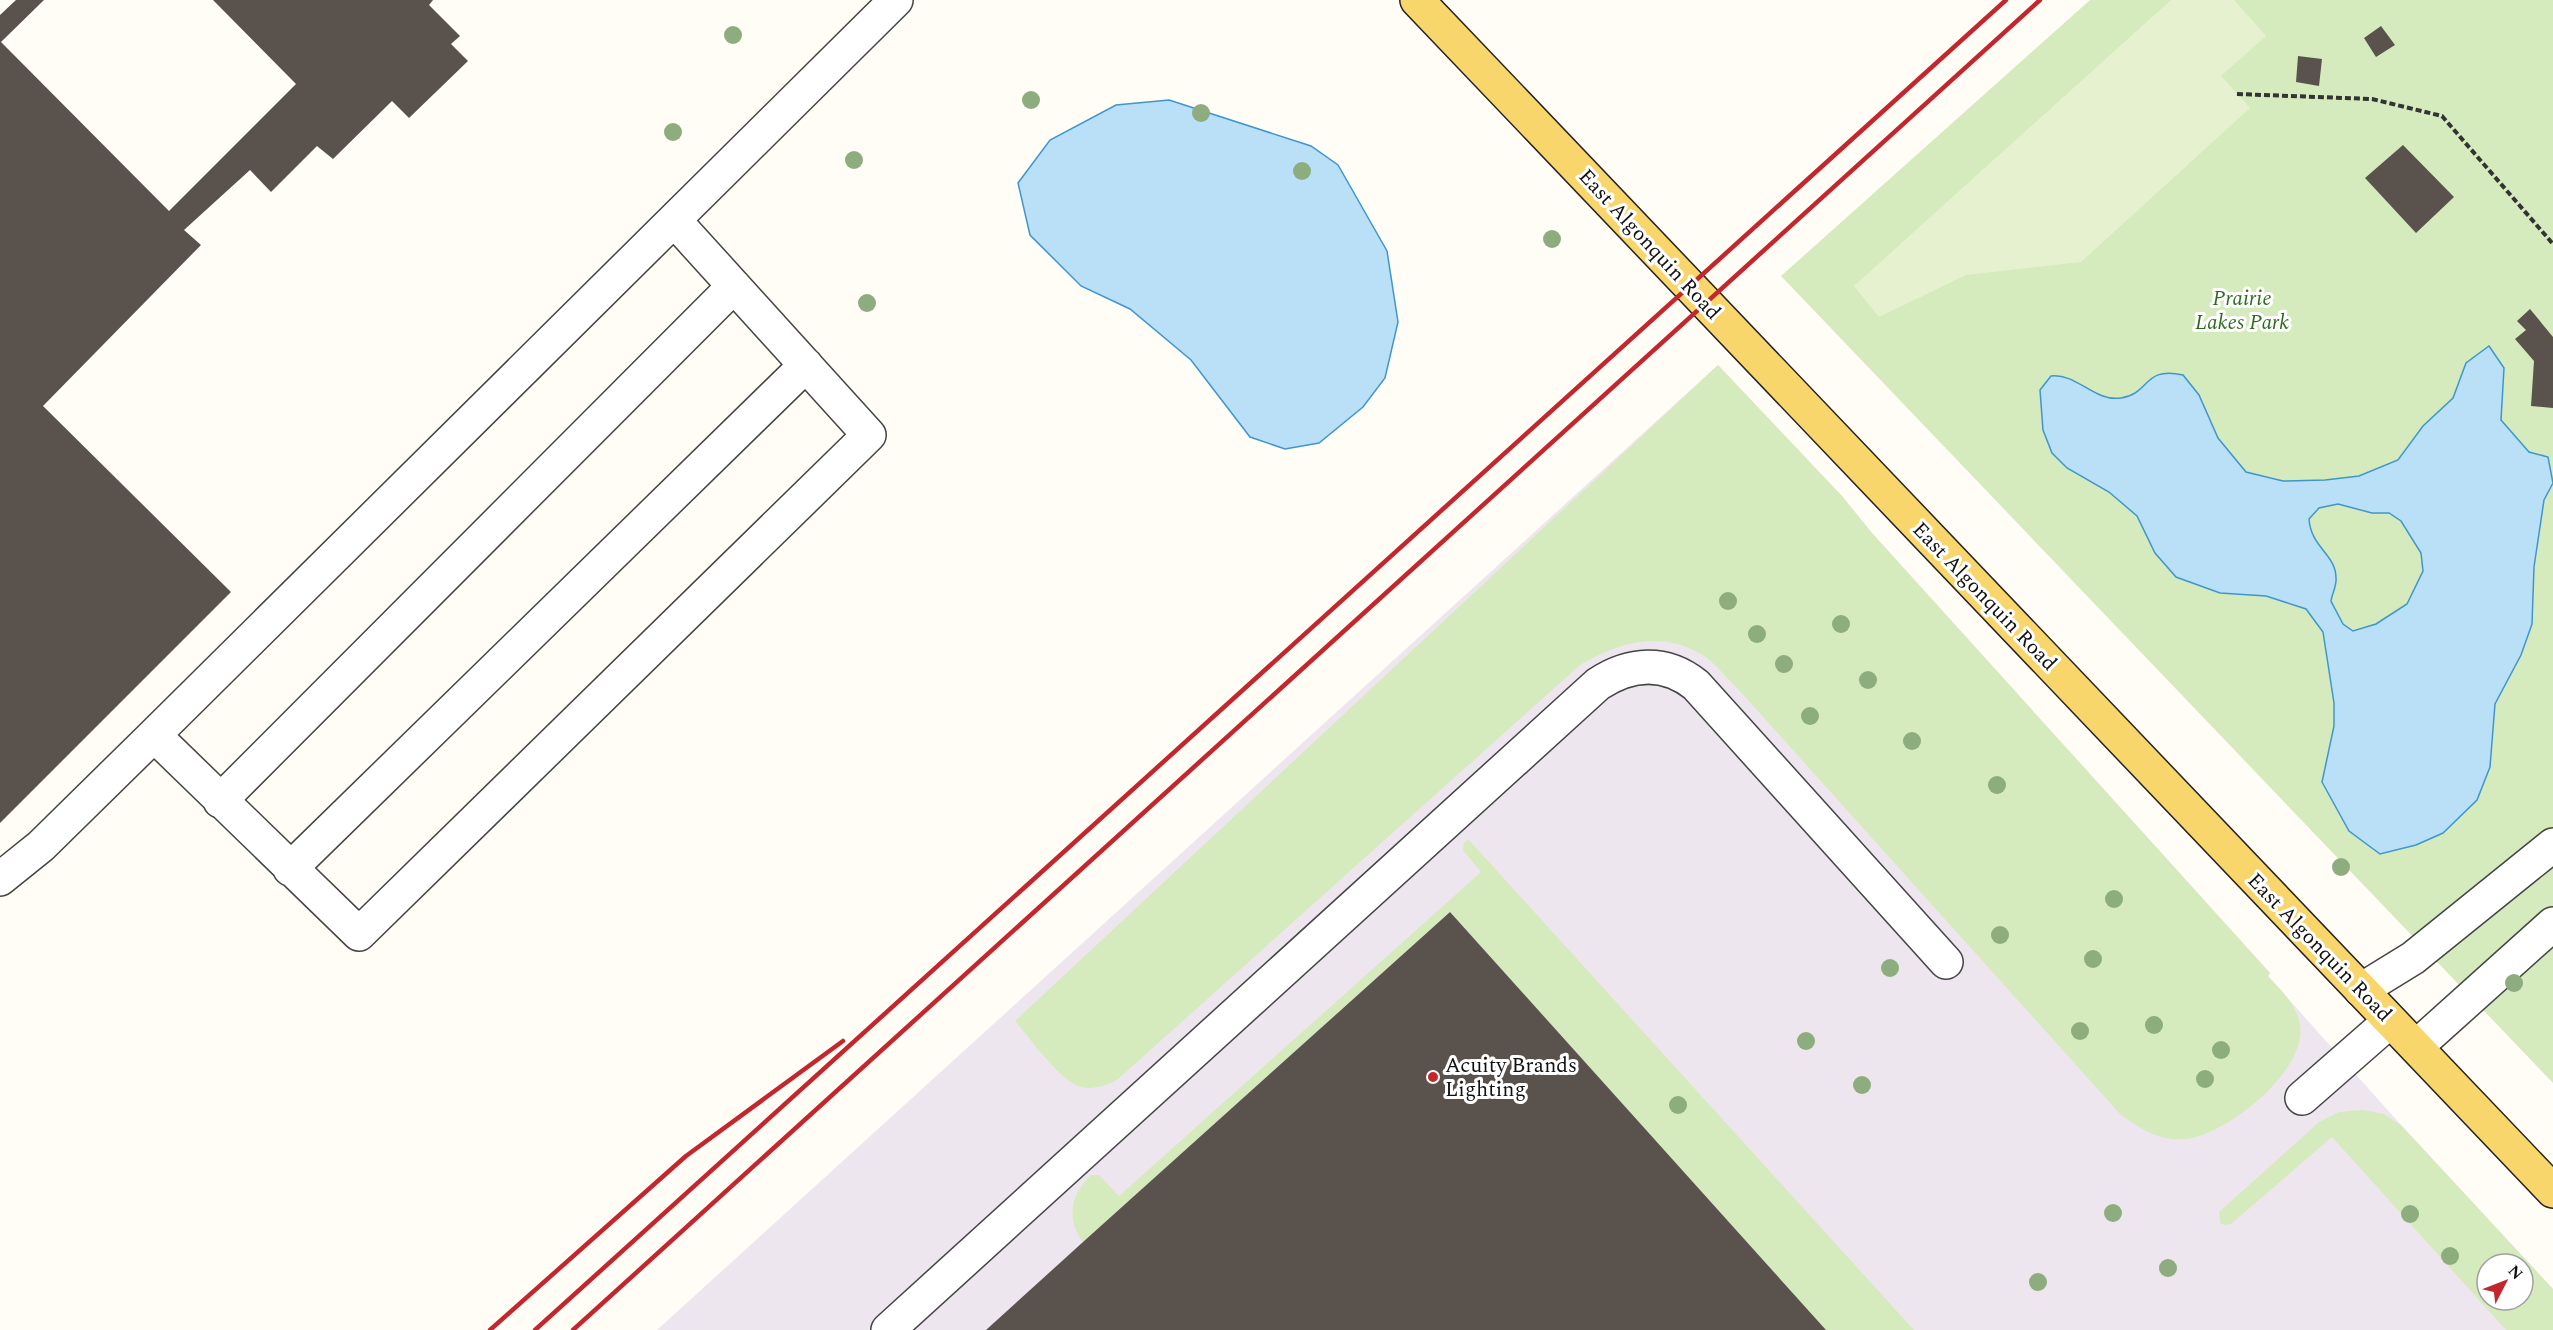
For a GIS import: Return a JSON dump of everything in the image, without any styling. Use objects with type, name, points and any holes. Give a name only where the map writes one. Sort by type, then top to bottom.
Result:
[{"type":"main road","name":"East Algonquin Road","points":[[1417,0],[2553,1191]]},
{"type":"lane","points":[[0,879],[41,846],[896,0]]},
{"type":"lane","points":[[154,735],[359,934],[869,435],[674,220]]},
{"type":"lane","points":[[220,801],[734,286]]},
{"type":"lane","points":[[290,869],[806,365]]},
{"type":"lane","points":[[888,1330],[1598,684],[1623,671],[1650,666],[1663,668],[1686,677],[1696,685],[1946,962]]},
{"type":"lane","points":[[2361,990],[2413,958],[2553,845]]},
{"type":"lane","points":[[2416,1047],[2553,924]]},
{"type":"lane","points":[[2302,1098],[2390,1021]]},
{"type":"path","points":[[2237,94],[2372,99],[2442,116],[2553,244]]},
{"type":"shaded area","points":[[1718,365],[1842,496],[1872,533],[2270,973],[2268,976],[2401,1125],[2519,1252],[2475,1252],[2475,1312],[2535,1312],[2535,1270],[2553,1289],[2553,1330],[657,1330]]},
{"type":"green space","name":"Prairie Lakes Park","points":[[2090,0],[2553,0],[2553,1083],[1781,276]]},
{"type":"green space","points":[[2171,0],[2234,0],[2266,36],[2221,76],[2250,108],[2081,262],[1966,275],[1879,317],[1854,286]]},
{"type":"green space","points":[[1718,365],[1842,496],[1872,533],[2270,973],[2268,976],[2297,1013],[2300,1038],[2293,1058],[2263,1096],[2223,1125],[2203,1135],[2186,1139],[2167,1138],[2150,1133],[2120,1114],[1717,667],[1704,656],[1688,648],[1657,641],[1625,645],[1580,665],[1117,1080],[1086,1088],[1064,1077],[1015,1021]]},
{"type":"green space","points":[[1469,840],[1914,1330],[1826,1330],[1450,912],[1083,1242],[1074,1224],[1073,1207],[1078,1191],[1091,1175],[1099,1175],[1119,1196],[1481,872],[1463,850],[1464,842]]},
{"type":"green space","points":[[2363,1110],[2384,1114],[2401,1125],[2519,1252],[2475,1252],[2475,1296],[2332,1137],[2231,1224],[2220,1223],[2219,1212],[2319,1122],[2339,1112]]},
{"type":"green space","points":[[2535,1270],[2553,1289],[2553,1330],[2506,1330],[2490,1312],[2535,1312]]},
{"type":"water","points":[[1169,100],[1311,146],[1338,165],[1387,251],[1398,322],[1385,378],[1363,407],[1319,443],[1285,449],[1250,437],[1191,360],[1130,309],[1081,286],[1030,235],[1018,183],[1050,140],[1116,105]]},
{"type":"water","points":[[2489,346],[2504,368],[2501,420],[2529,452],[2548,457],[2553,483],[2544,500],[2534,567],[2532,624],[2521,655],[2495,704],[2490,767],[2477,800],[2443,833],[2416,845],[2380,854],[2349,831],[2322,782],[2334,726],[2334,703],[2323,632],[2306,609],[2266,596],[2220,593],[2176,577],[2155,553],[2137,516],[2109,492],[2067,468],[2052,453],[2043,430],[2040,390],[2051,376],[2060,376],[2102,396],[2121,398],[2138,391],[2161,374],[2183,375],[2199,395],[2218,438],[2246,472],[2283,481],[2325,480],[2359,476],[2398,460],[2423,426],[2453,398],[2466,363]],"holes":[[[2338,504],[2372,513],[2389,513],[2401,521],[2421,553],[2423,571],[2407,604],[2376,624],[2353,631],[2343,624],[2331,601],[2336,584],[2335,570],[2314,537],[2309,519],[2319,508]]]},
{"type":"building","points":[[16,0],[44,0],[1,42],[169,211],[296,84],[213,0],[433,0],[429,5],[460,36],[451,44],[468,61],[409,118],[392,101],[333,159],[317,146],[271,192],[250,170],[184,230],[201,245],[43,406],[231,592],[0,823],[0,15]]},
{"type":"building","points":[[2381,26],[2395,45],[2376,57],[2364,38]]},
{"type":"building","points":[[2298,56],[2322,59],[2319,86],[2296,82]]},
{"type":"building","points":[[2403,145],[2454,197],[2416,233],[2365,178]]},
{"type":"building","points":[[2530,309],[2553,337],[2553,408],[2531,406],[2534,361],[2515,339],[2526,330],[2517,321]]},
{"type":"building","name":"Acuity Brands Lighting","points":[[1450,912],[1826,1330],[986,1330],[1083,1242]]},
{"type":"railway","points":[[535,1330],[2006,0]]},
{"type":"railway","points":[[573,1330],[2040,0]]},
{"type":"railway","points":[[490,1330],[686,1156],[843,1041]]},
{"type":"place","name":"Acuity Brands Lighting","points":[[1433,1077]]}]
